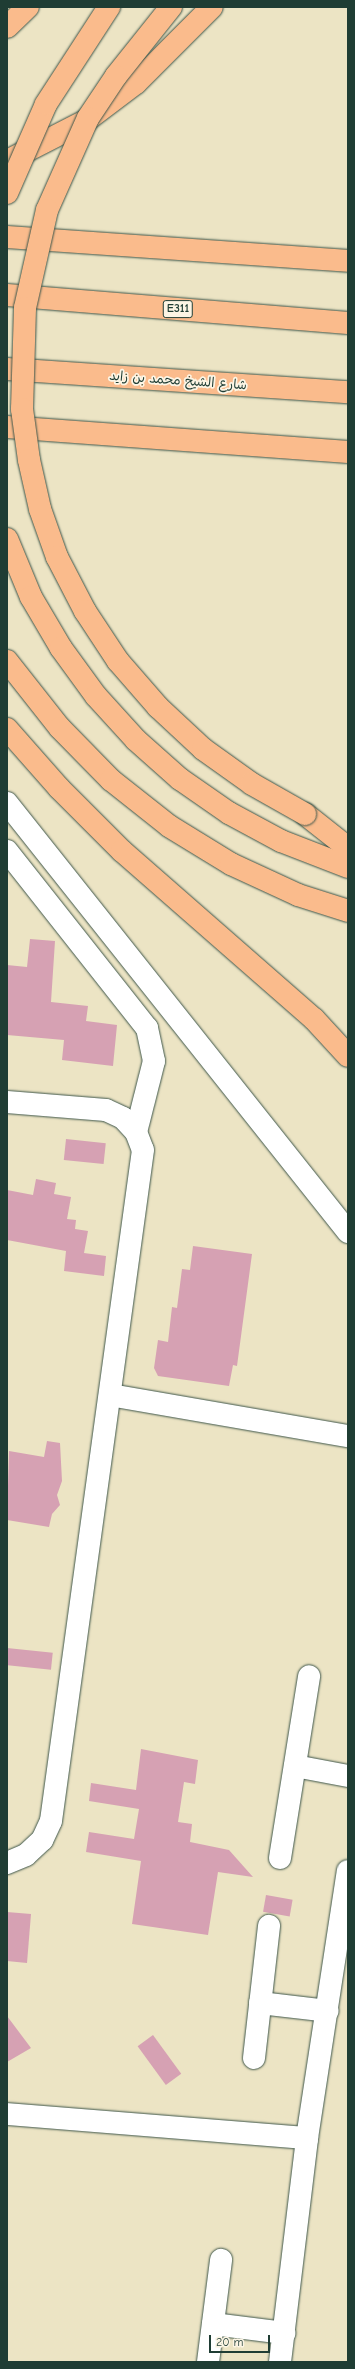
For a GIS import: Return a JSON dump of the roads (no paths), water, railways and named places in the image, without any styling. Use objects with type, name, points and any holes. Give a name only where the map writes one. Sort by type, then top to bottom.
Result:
[{"type":"highway","points":[[7,26],[28,7]]},
{"type":"highway","points":[[7,193],[46,104],[109,7]]},
{"type":"highway","points":[[171,7],[116,76],[88,118],[47,210],[33,259],[24,323],[22,410],[29,460],[40,509],[57,557],[85,611],[118,661],[158,707],[203,748],[252,784],[305,814],[348,848]]},
{"type":"highway","points":[[7,161],[87,120],[136,83],[180,41],[212,7]]},
{"type":"highway","points":[[7,236],[348,261]]},
{"type":"highway","name":"E311","points":[[7,295],[348,323]]},
{"type":"highway","name":"شارع الشيخ محمد بن زايد","points":[[7,369],[348,392]]},
{"type":"highway","points":[[7,427],[348,452]]},
{"type":"highway","points":[[7,539],[31,596],[61,648],[96,696],[136,740],[180,779],[229,813],[281,841],[348,867]]},
{"type":"highway","points":[[11,665],[80,749],[111,780],[169,826],[232,864],[298,895],[348,911]]},
{"type":"highway","points":[[7,729],[59,788],[122,851],[303,1008],[348,1056]]},
{"type":"street","points":[[7,803],[348,1232]]},
{"type":"street","points":[[7,851],[147,1028],[154,1062],[136,1132]]},
{"type":"street","points":[[7,1102],[106,1110],[123,1118],[136,1132],[143,1150],[142,1169],[51,1821],[37,1845],[26,1855],[7,1863]]},
{"type":"street","points":[[110,1395],[348,1436]]},
{"type":"street","points":[[280,1858],[309,1676]]},
{"type":"street","points":[[295,1766],[348,1776]]},
{"type":"street","points":[[280,2362],[307,2138],[328,2011],[348,1871]]},
{"type":"street","points":[[254,2058],[269,1926]]},
{"type":"street","points":[[260,2003],[328,2011]]},
{"type":"street","points":[[7,2114],[307,2138]]},
{"type":"street","points":[[208,2362],[220,2260]]},
{"type":"street","points":[[213,2324],[284,2333]]}]
